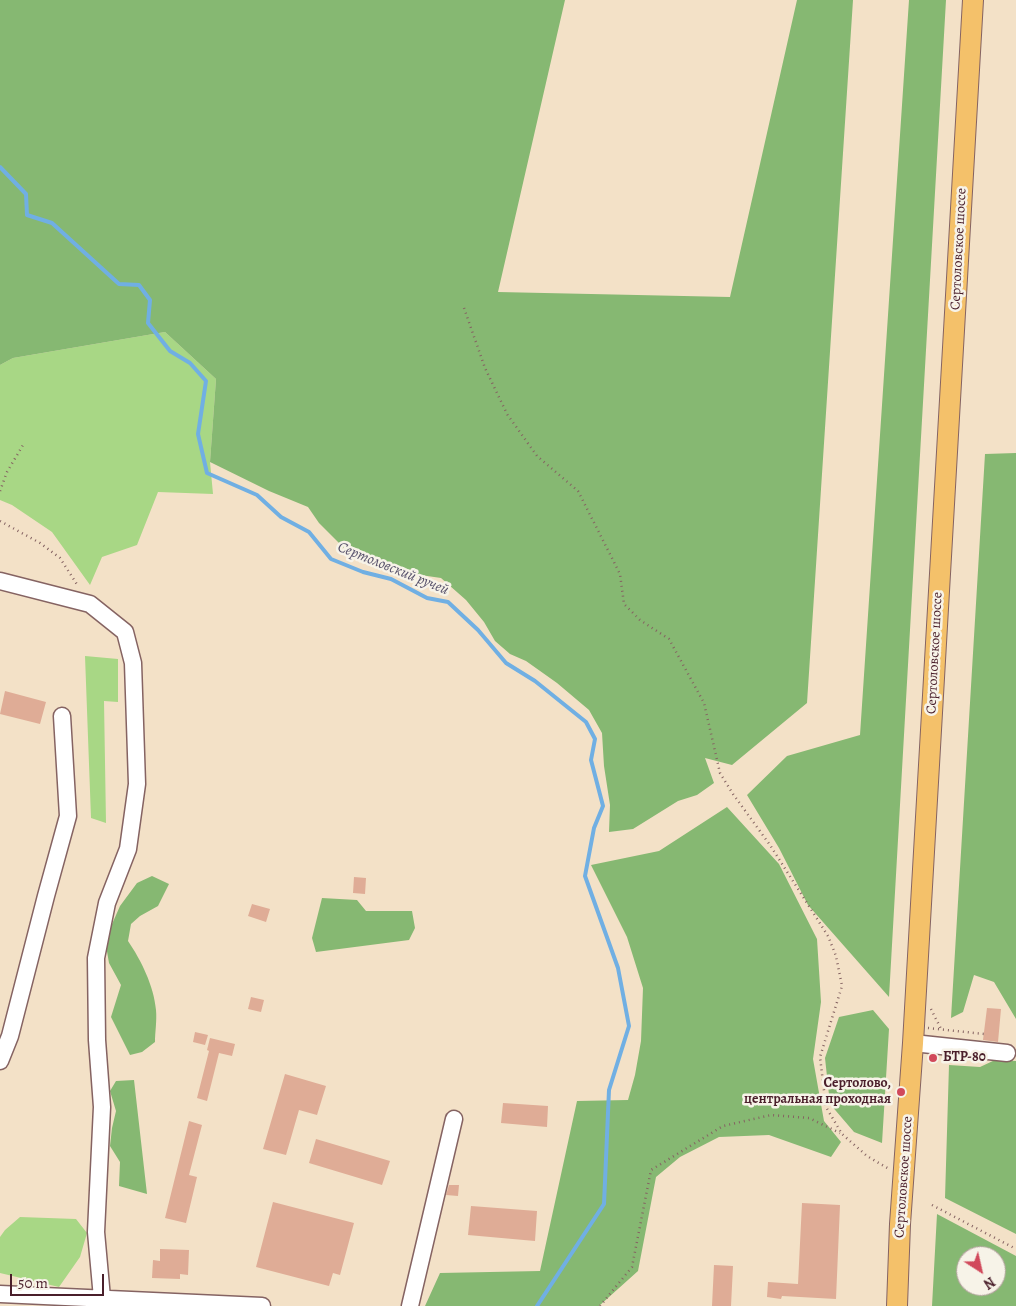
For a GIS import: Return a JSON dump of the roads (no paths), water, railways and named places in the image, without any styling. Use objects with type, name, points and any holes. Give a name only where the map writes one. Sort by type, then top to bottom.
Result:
[{"type":"main road","name":"Сертоловское шоссе","points":[[897,1306],[900,1224],[917,1035],[973,0]]},
{"type":"street","points":[[0,581],[90,604],[124,632],[134,663],[137,784],[128,849],[107,903],[96,958],[102,1107],[96,1232],[102,1298]]},
{"type":"street","points":[[0,1061],[10,1036],[68,816],[62,716]]},
{"type":"street","points":[[917,1035],[940,1046],[1007,1053]]},
{"type":"street","points":[[410,1306],[454,1119]]},
{"type":"street","points":[[0,1294],[262,1306]]},
{"type":"waterway","name":"Сертоловский ручей","points":[[0,167],[26,194],[27,215],[52,223],[119,284],[139,285],[150,300],[148,323],[170,351],[190,363],[206,381],[198,434],[207,473],[257,495],[281,517],[309,532],[331,559],[363,572],[391,579],[427,598],[448,602],[478,630],[506,663],[535,681],[586,722],[595,739],[591,760],[603,806],[594,828],[585,876],[618,968],[629,1026],[609,1090],[604,1204],[537,1306]]},
{"type":"place","name":"БТР-80","points":[[933,1058]]},
{"type":"place","name":"Сертолово, центральная проходная","points":[[901,1092]]}]
